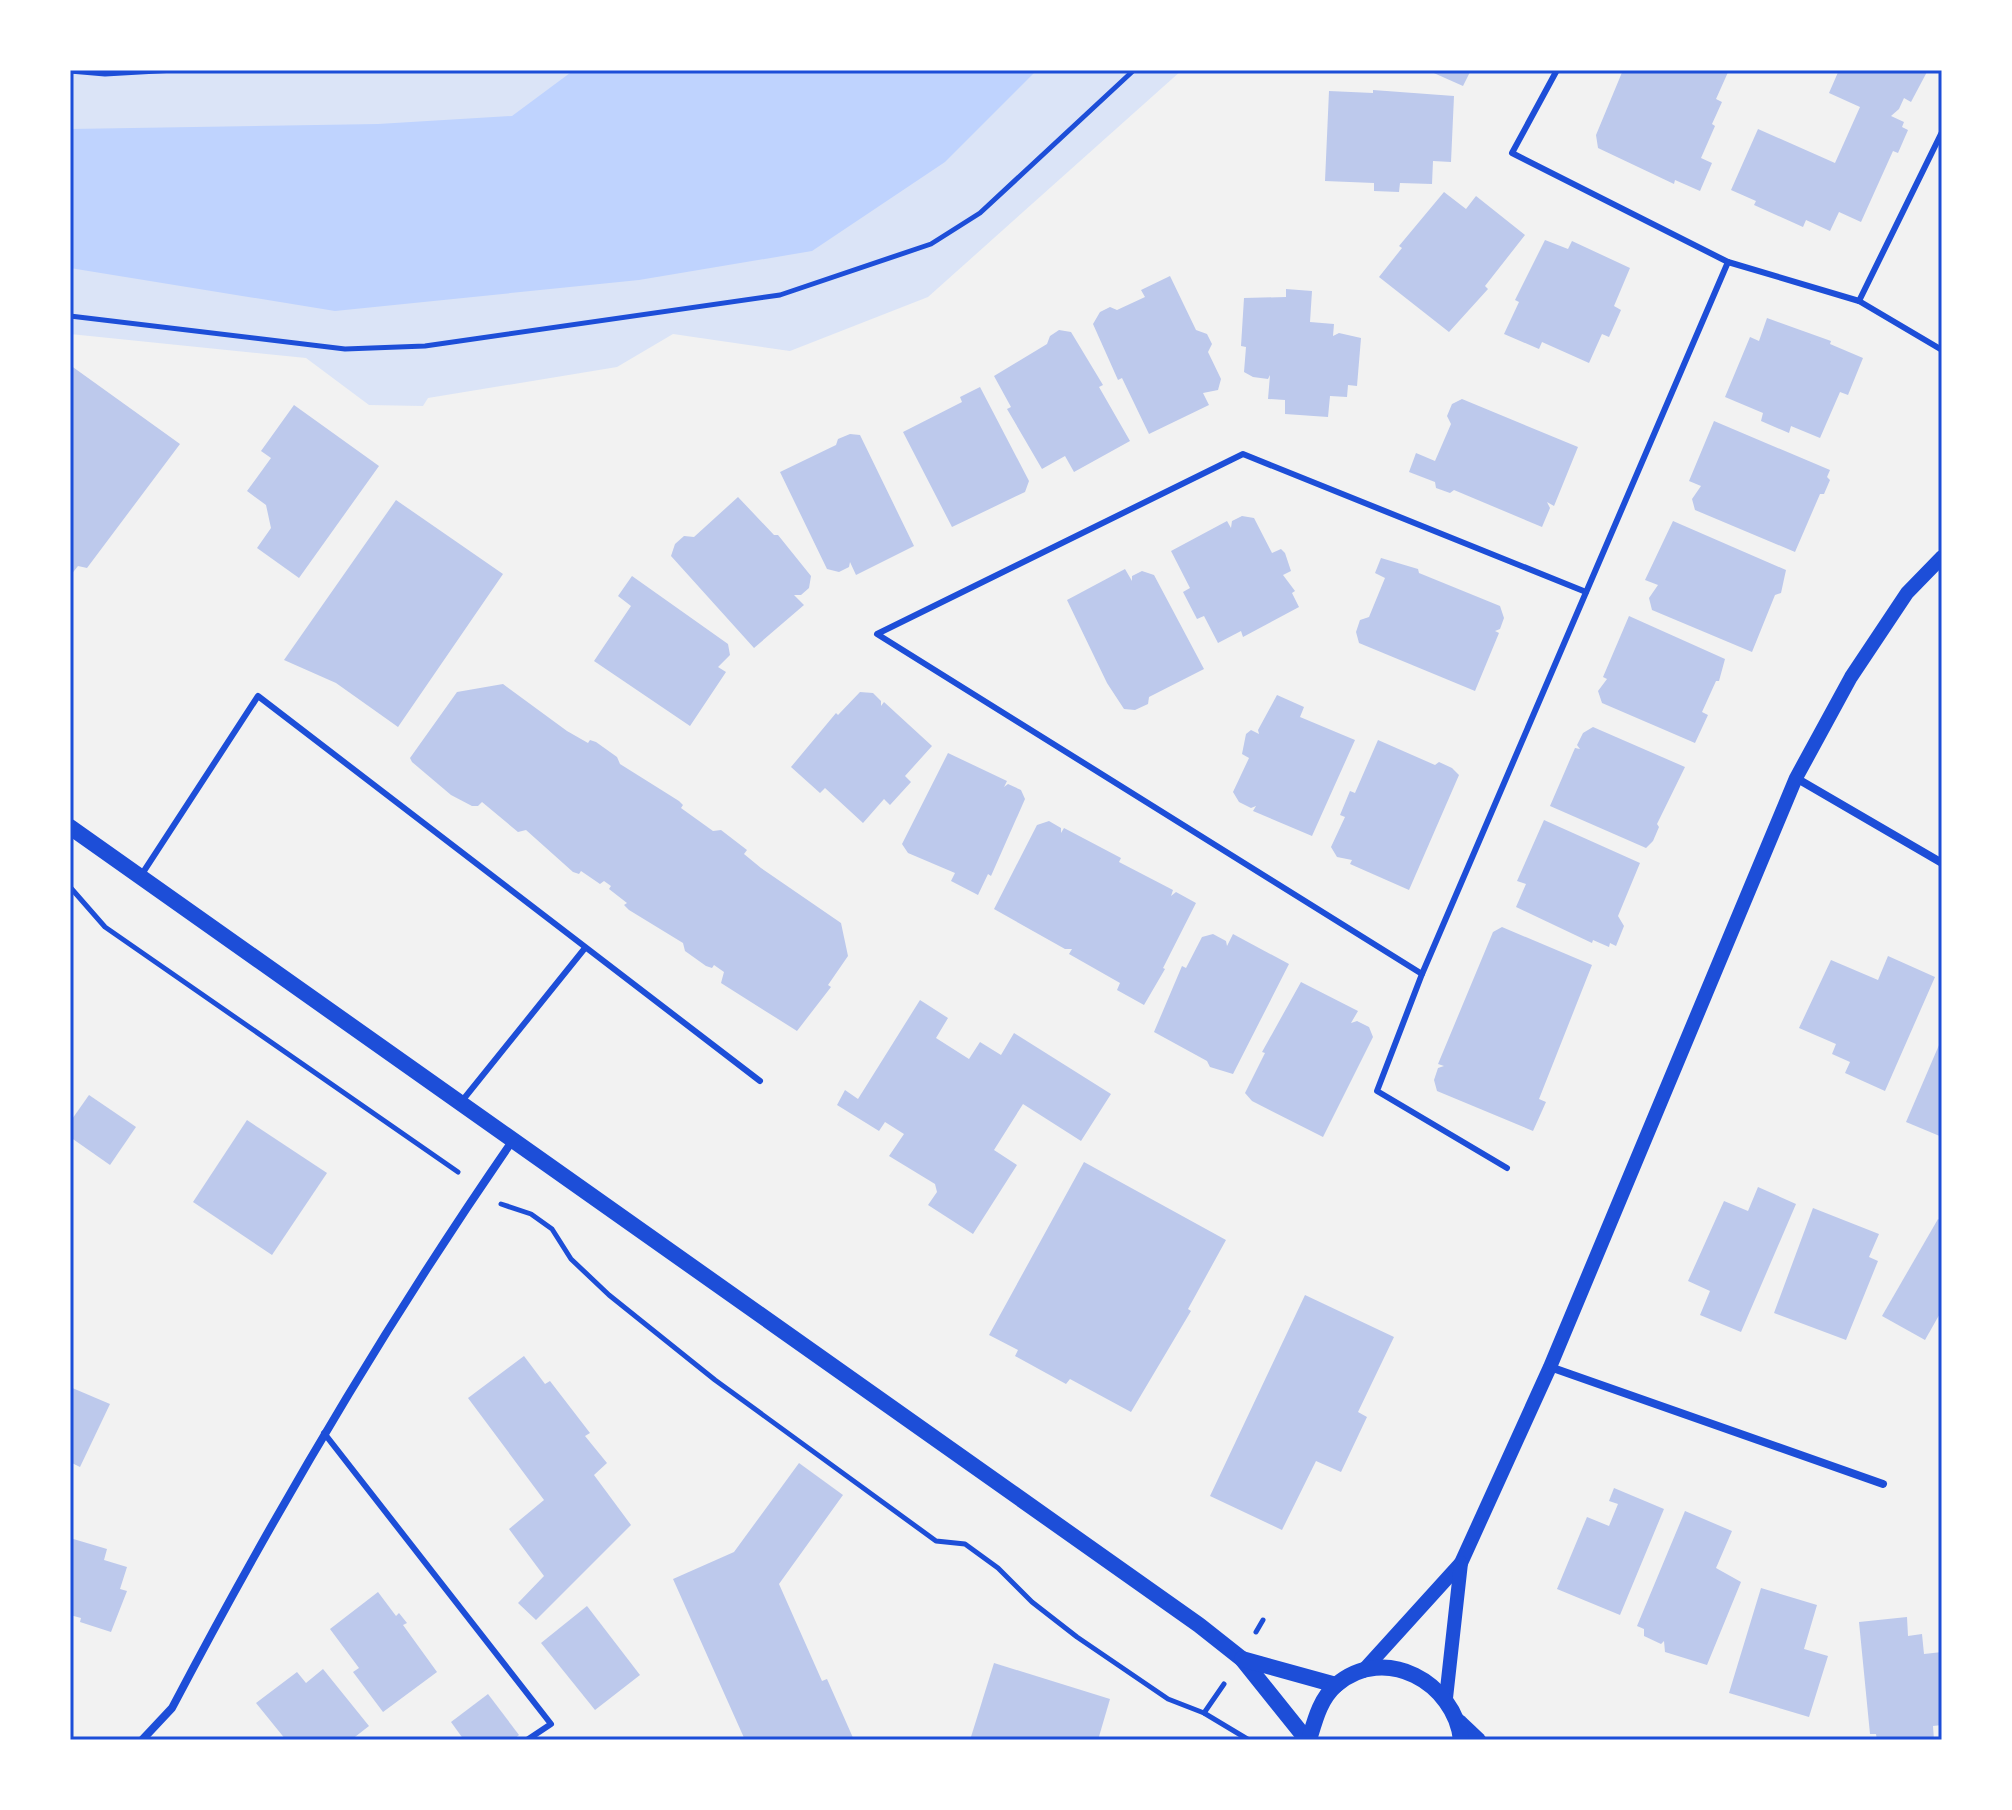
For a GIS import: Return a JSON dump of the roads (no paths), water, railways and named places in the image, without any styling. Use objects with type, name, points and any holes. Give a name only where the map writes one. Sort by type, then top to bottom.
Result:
[{"type":"main road","points":[[70,827],[1242,1659],[1308,1740]]},
{"type":"main road","points":[[1242,1659],[1336,1685]]},
{"type":"main road","points":[[1308,1740],[1317,1710],[1336,1685],[1363,1671],[1394,1668],[1423,1678],[1446,1698],[1459,1722],[1478,1740]]},
{"type":"main road","points":[[1459,1722],[1461,1740]]},
{"type":"street","points":[[1363,1671],[1461,1563],[1550,1367],[1796,778],[1851,677],[1907,593],[1942,557]]},
{"type":"street","points":[[1796,778],[1942,863]]},
{"type":"street","points":[[142,1740],[172,1708],[324,1433],[433,1255],[513,1140]]},
{"type":"street","points":[[1550,1367],[1883,1484]]},
{"type":"street","points":[[1446,1698],[1461,1563]]},
{"type":"lane","points":[[1557,70],[1512,153],[1728,262],[1859,301],[1942,350]]},
{"type":"lane","points":[[1859,301],[1942,132]]},
{"type":"lane","points":[[1507,1168],[1377,1091],[1422,974],[1728,262]]},
{"type":"lane","points":[[1422,974],[877,634],[1243,454],[1586,592]]},
{"type":"lane","points":[[140,877],[258,696],[760,1081]]},
{"type":"lane","points":[[460,1104],[585,948]]},
{"type":"lane","points":[[324,1433],[551,1724],[527,1740]]},
{"type":"water","points":[[574,70],[1037,70],[945,162],[812,251],[639,280],[335,311],[70,268],[70,129],[378,124],[512,116]]}]
